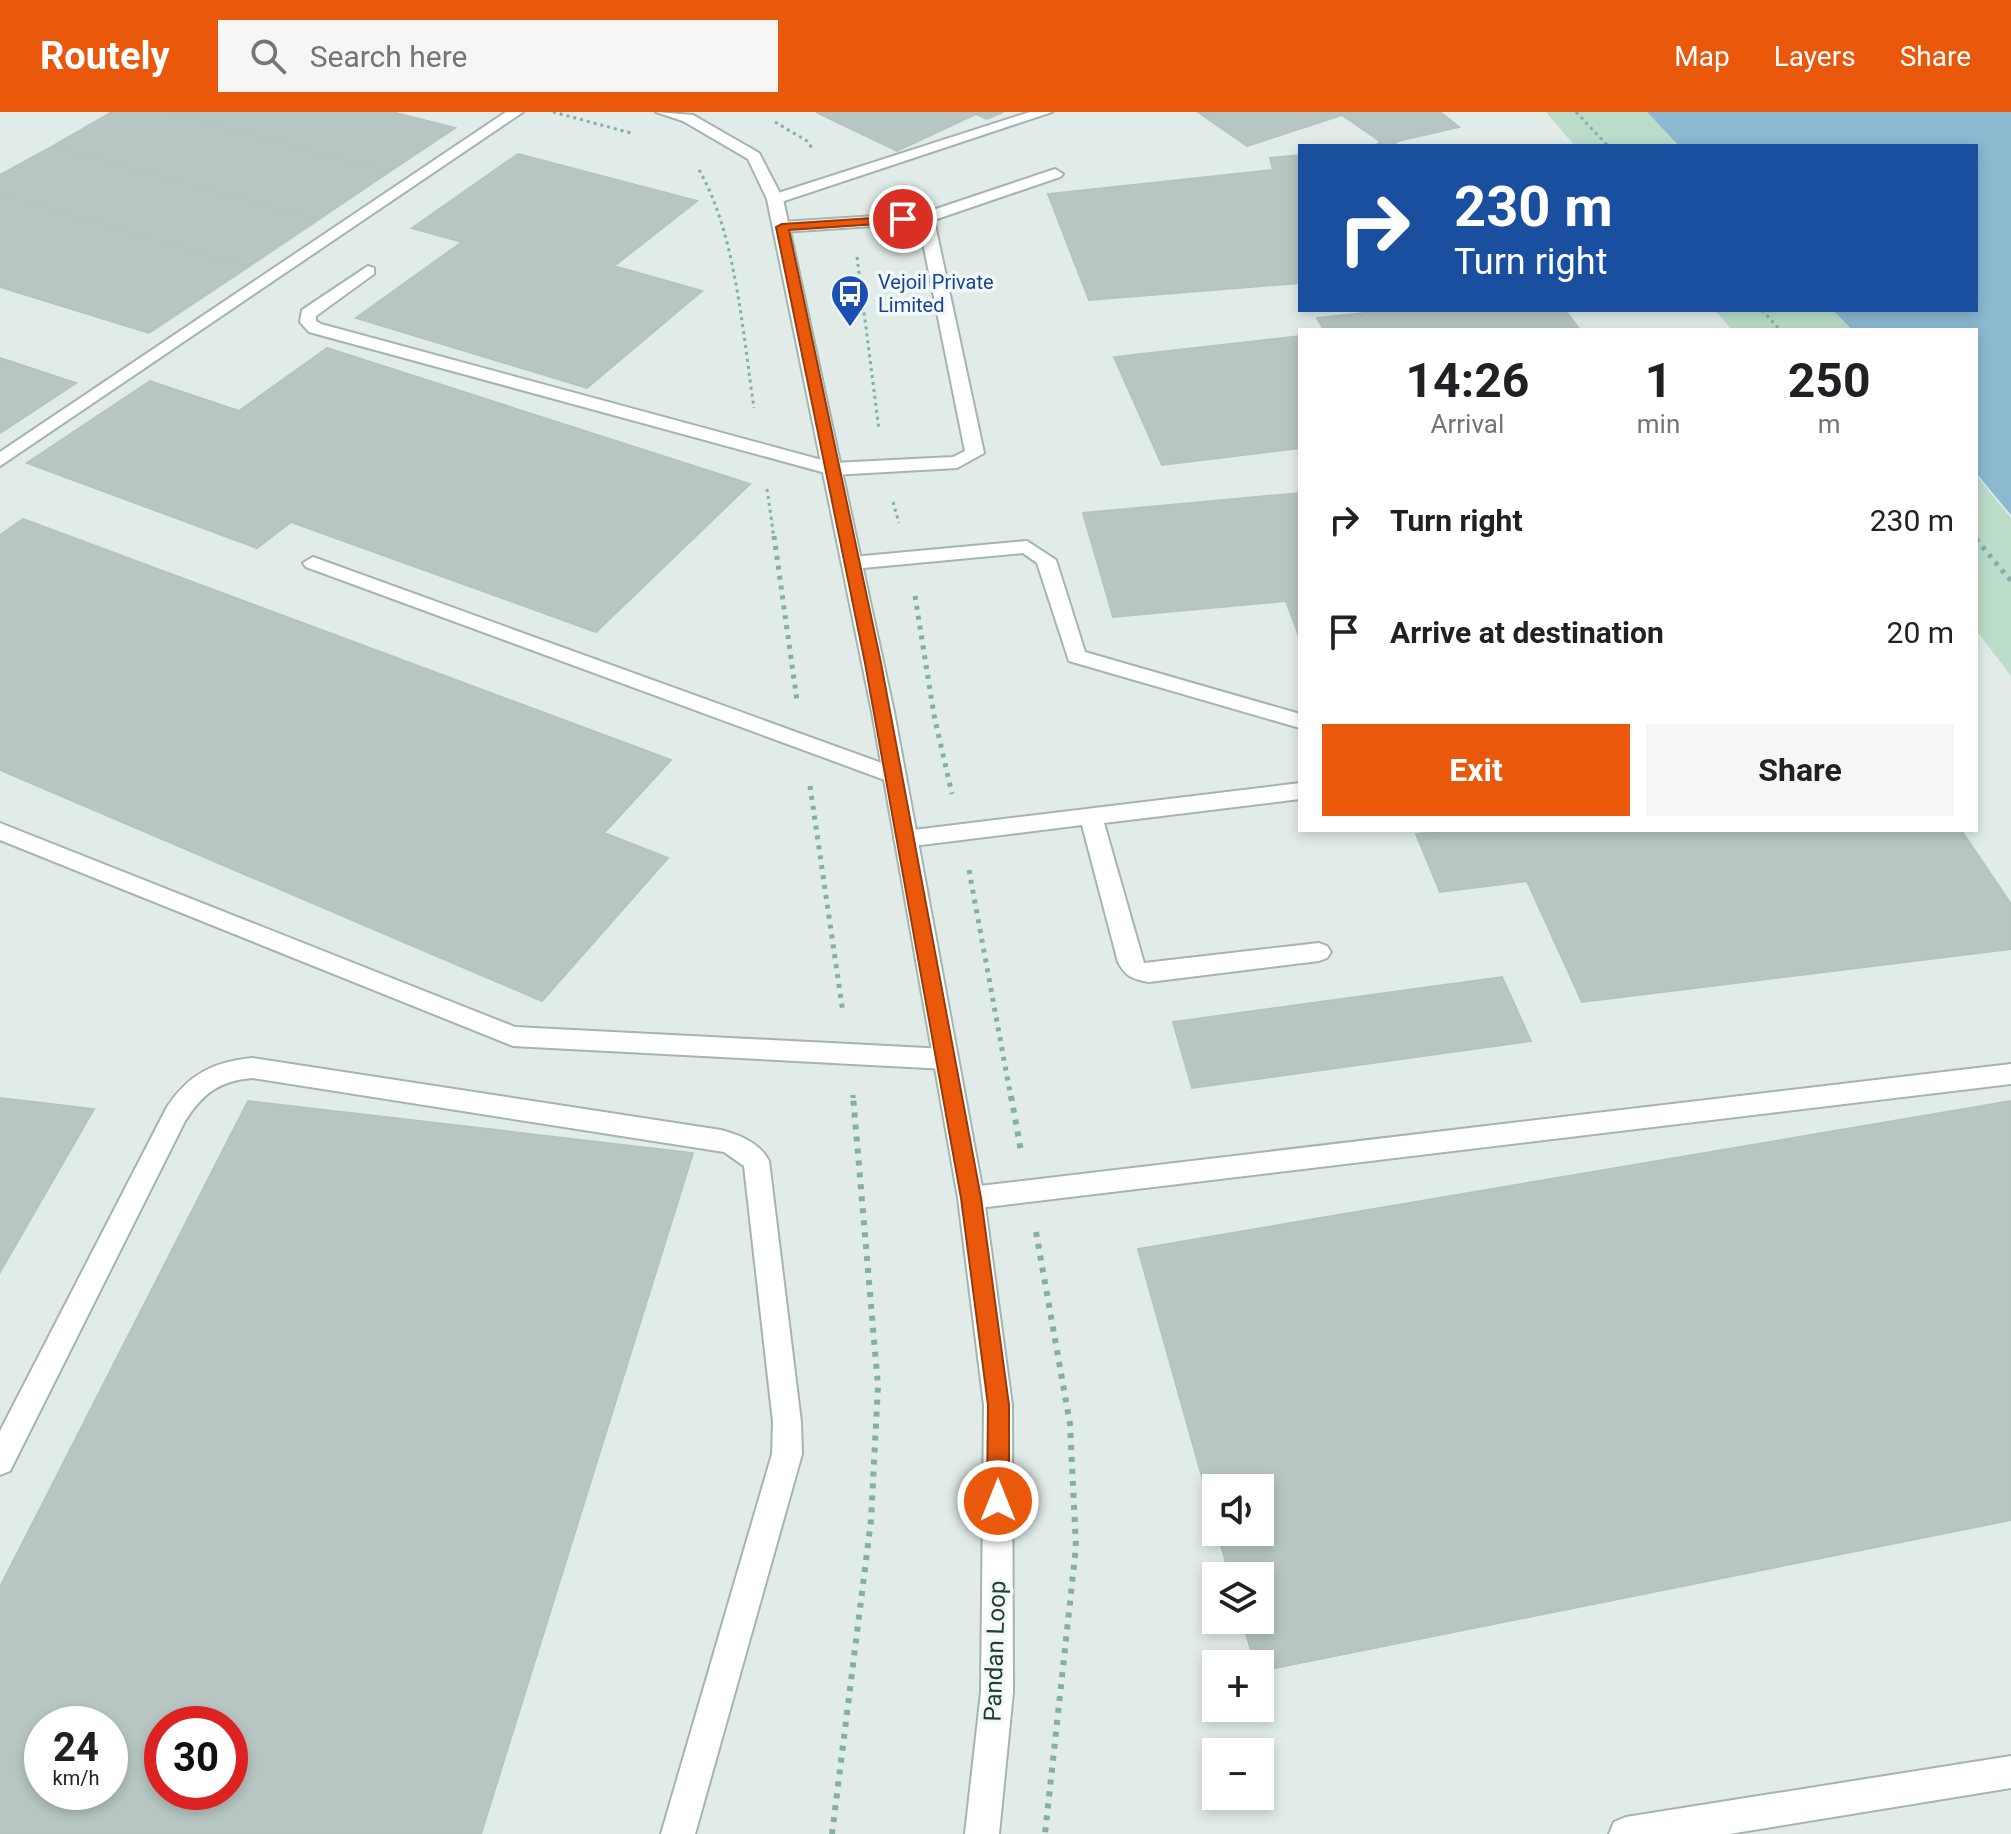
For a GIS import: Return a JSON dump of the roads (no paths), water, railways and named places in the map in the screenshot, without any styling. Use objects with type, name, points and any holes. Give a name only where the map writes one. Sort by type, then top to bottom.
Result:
[{"type":"street","points":[[0,460],[516,112]]},
{"type":"street","name":"Pandan Loop","points":[[663,112],[688,118],[754,156],[775,199],[852,563],[946,1059],[971,1198],[998,1405],[997,1692],[982,1834]]},
{"type":"street","points":[[775,199],[1045,112]]},
{"type":"street","points":[[782,227],[926,218],[1055,174]]},
{"type":"street","points":[[368,271],[308,314],[308,322],[315,328],[833,469],[957,462],[975,453],[926,218]]},
{"type":"street","points":[[852,563],[1027,547],[1046,560],[1076,656],[1298,720]]},
{"type":"street","points":[[313,563],[893,775]]},
{"type":"street","points":[[905,839],[1298,791]]},
{"type":"street","points":[[1091,817],[1130,962],[1137,971],[1149,973],[1319,952]]},
{"type":"street","points":[[0,831],[513,1036],[946,1059]]},
{"type":"street","points":[[0,1461],[176,1114],[189,1093],[205,1078],[226,1070],[252,1068],[706,1139],[722,1138],[740,1147],[756,1161],[787,1422],[787,1454],[678,1834]]},
{"type":"street","points":[[971,1198],[2011,1074]]},
{"type":"street","points":[[1626,1834],[2011,1772]]},
{"type":"water","points":[[1647,112],[2011,112],[2011,515],[1978,475],[1978,328],[1850,328],[1835,312],[1978,312],[1978,144],[1677,144]]},
{"type":"place","name":"Vejoil Private Limited","points":[[850,328]]}]
